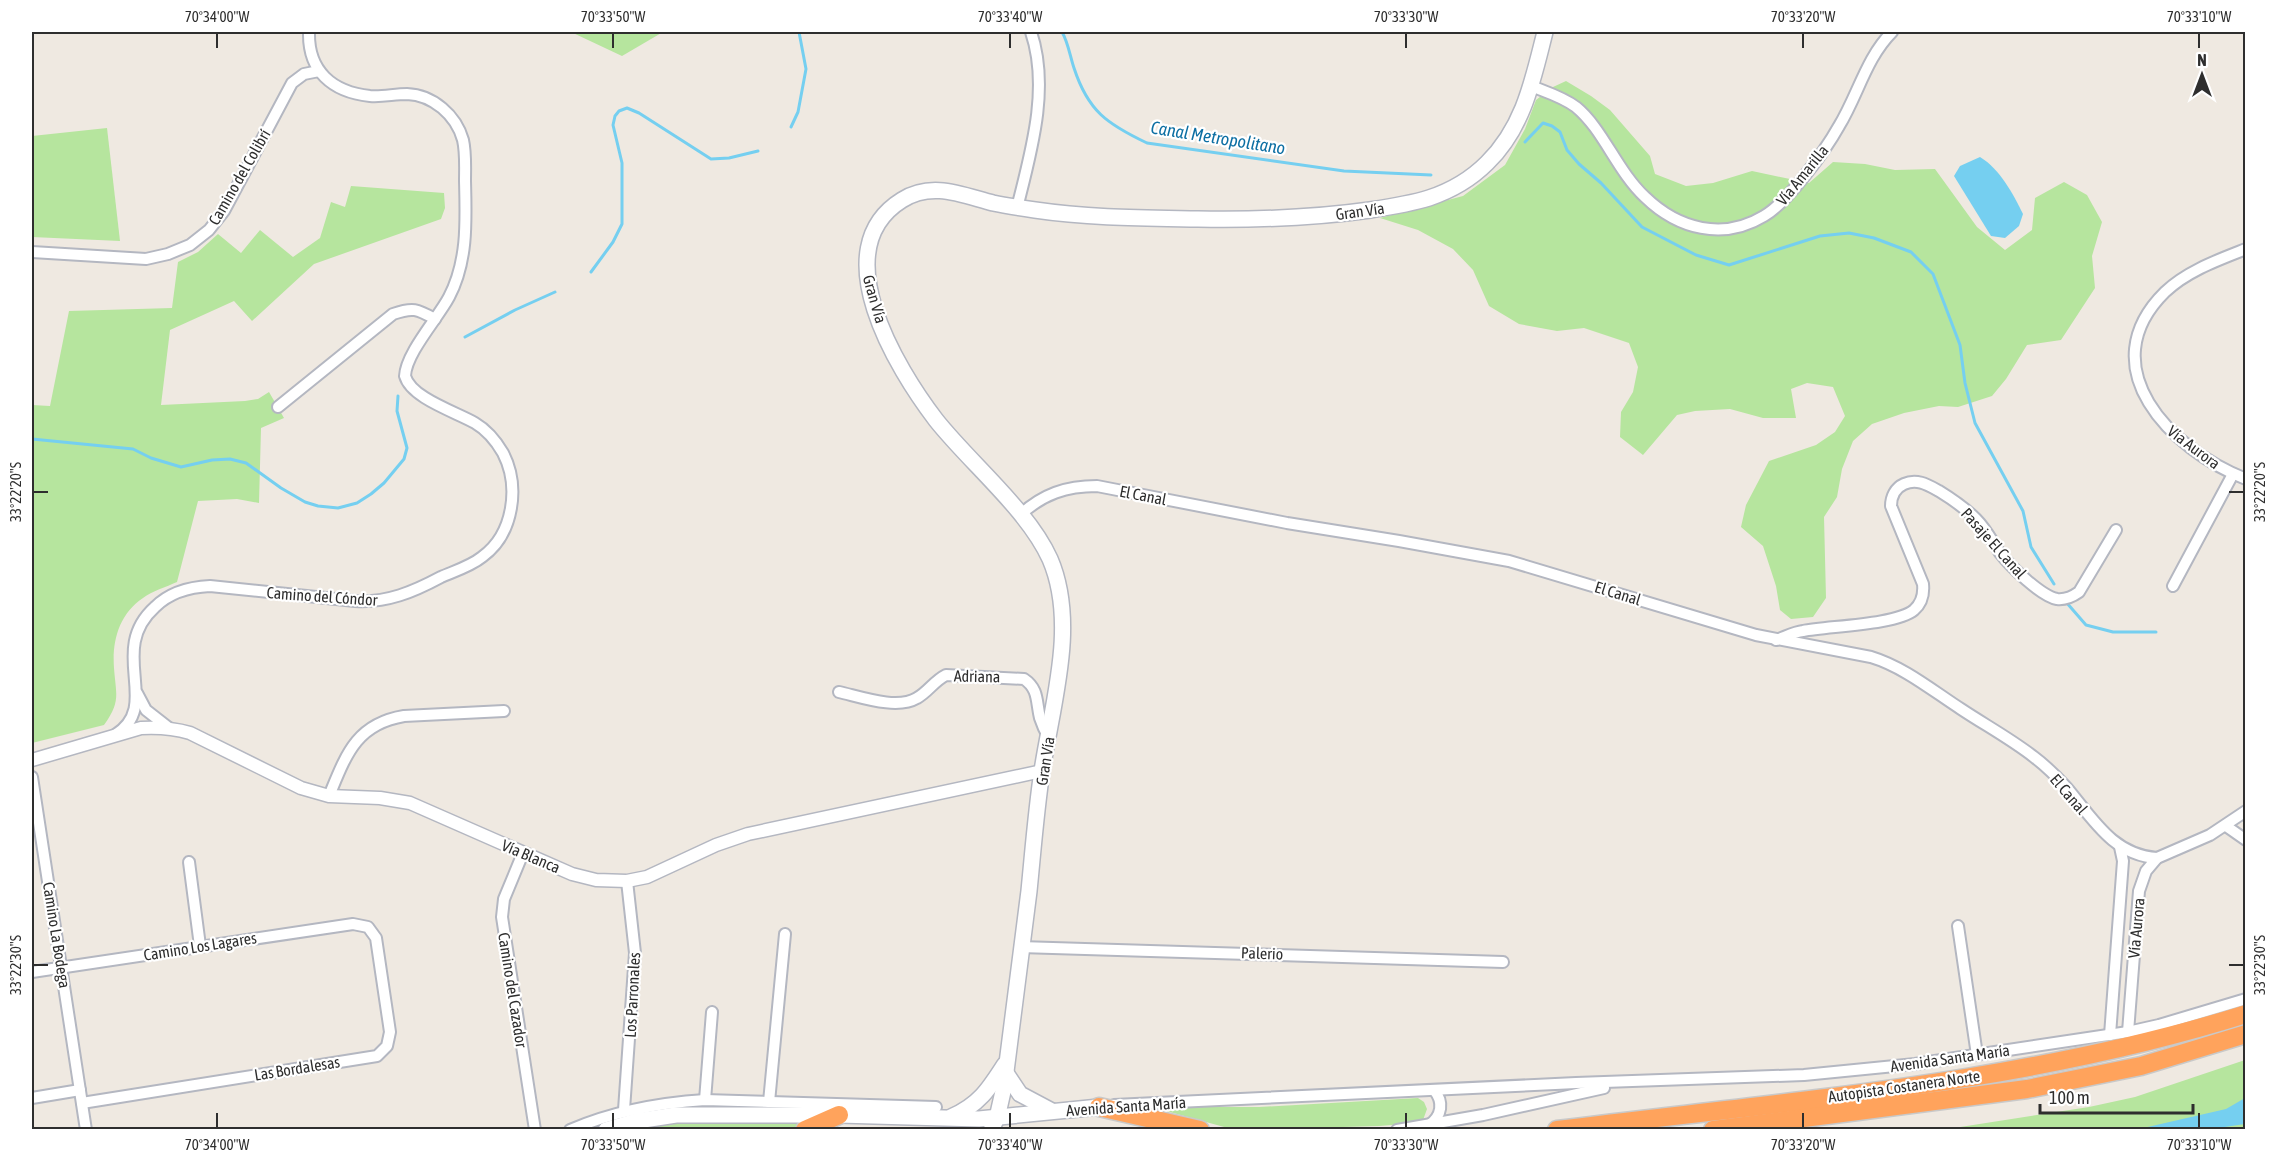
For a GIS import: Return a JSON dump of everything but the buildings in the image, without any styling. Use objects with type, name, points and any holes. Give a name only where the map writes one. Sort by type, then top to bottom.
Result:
[{"type":"highway","name":"Autopista Costanera Norte","points":[[1557,1130],[2013,1072],[2152,1042],[2246,1014]]},
{"type":"highway","name":"Autopista Costanera Norte","points":[[1713,1130],[2027,1089],[2140,1066],[2246,1034]]},
{"type":"highway","points":[[1099,1107],[1193,1128]]},
{"type":"highway","points":[[805,1130],[834,1122]]},
{"type":"main road","name":"Gran Vía","points":[[994,1124],[1006,1068],[1042,771],[1062,640],[1061,598],[1048,557],[1033,531],[946,432],[908,379],[889,342],[873,304],[866,262],[870,242],[880,222],[893,206],[911,195],[933,190],[948,191],[1017,207],[1094,217],[1267,219],[1346,213],[1413,202],[1441,194],[1455,187],[1489,161],[1515,128],[1531,86],[1545,32]]},
{"type":"main road","name":"Gran Vía","points":[[947,1119],[975,1104],[1006,1068]]},
{"type":"main road","points":[[1006,1068],[1020,1094],[1052,1111]]},
{"type":"main road","name":"Avenida Santa María","points":[[606,1130],[637,1121],[676,1115],[834,1122],[858,1116],[947,1119],[994,1124],[1052,1111],[1099,1107]]},
{"type":"street","points":[[309,32],[311,53],[319,71]]},
{"type":"street","points":[[1017,207],[1038,109],[1038,64],[1031,32]]},
{"type":"street","name":"Vía Amarilla","points":[[1531,86],[1567,101],[1581,111],[1594,126],[1619,166],[1645,198],[1681,223],[1714,231],[1733,228],[1764,216],[1778,207],[1806,174],[1839,127],[1874,53],[1892,32]]},
{"type":"street","name":"Camino del Colibrí","points":[[32,252],[146,259],[168,254],[189,245],[209,230],[224,211],[292,83],[304,74],[319,71]]},
{"type":"street","name":"Camino del Cóndor","points":[[113,736],[130,722],[134,712],[137,693],[133,660],[136,632],[154,608],[179,591],[210,586],[311,598],[364,602],[385,600],[406,594],[481,558],[496,543],[506,524],[512,503],[512,482],[502,452],[490,435],[476,424],[412,389],[406,381],[405,371],[408,362],[455,285],[463,252],[466,219],[464,148],[457,126],[447,112],[424,98],[406,94],[380,96],[360,94],[333,84],[319,71]]},
{"type":"street","name":"Vía Aurora","points":[[2246,249],[2194,272],[2167,291],[2146,316],[2138,334],[2135,354],[2139,383],[2147,402],[2160,420],[2184,443],[2206,459],[2246,479]]},
{"type":"street","points":[[278,407],[393,314],[417,309],[435,319]]},
{"type":"street","points":[[2173,586],[2234,474]]},
{"type":"street","name":"Pasaje El Canal","points":[[1776,640],[1801,631],[1857,625],[1905,615],[1918,606],[1923,596],[1923,584],[1891,506],[1893,495],[1905,483],[1922,482],[1965,509],[1981,525],[2000,553],[2018,572],[2049,596],[2058,599],[2069,598],[2079,592],[2116,530]]},
{"type":"street","name":"El Canal","points":[[1020,515],[1040,499],[1058,491],[1082,486],[1097,486],[1287,524],[1509,561],[1776,640],[1871,657],[1904,672],[2034,757],[2067,789],[2101,831],[2120,847],[2136,854],[2157,858]]},
{"type":"street","name":"Adriana","points":[[839,692],[896,704],[907,703],[919,697],[936,680],[946,675],[1024,679],[1031,684],[1036,693],[1040,720],[1048,737]]},
{"type":"street","name":"Camino del Cóndor","points":[[137,693],[146,710],[169,728]]},
{"type":"street","points":[[329,796],[353,744],[374,725],[404,716],[504,711]]},
{"type":"street","name":"Vía Blanca","points":[[32,760],[141,728],[169,728],[190,733],[301,788],[329,796],[380,798],[410,803],[585,878],[606,881],[627,881],[657,873],[716,844],[748,834],[1042,771]]},
{"type":"street","name":"Camino La Bodega","points":[[32,777],[86,1130]]},
{"type":"street","points":[[2157,858],[2193,844],[2246,811]]},
{"type":"street","points":[[2226,825],[2246,840]]},
{"type":"street","name":"Vía Aurora","points":[[2110,1035],[2123,861],[2120,847]]},
{"type":"street","points":[[32,855],[44,853]]},
{"type":"street","name":"Camino del Cazador","points":[[523,853],[504,899],[502,917],[535,1130]]},
{"type":"street","name":"Vía Aurora","points":[[2128,1032],[2140,884],[2146,871],[2157,858]]},
{"type":"street","points":[[189,862],[200,946]]},
{"type":"street","name":"Los Parronales","points":[[624,1110],[635,953],[627,881]]},
{"type":"street","name":"Camino Los Lagares","points":[[32,972],[353,924],[368,927]]},
{"type":"street","points":[[1958,926],[1977,1055]]},
{"type":"street","name":"Las Bordalesas","points":[[82,1103],[376,1056],[383,1052],[390,1040],[390,1032],[376,938],[368,927]]},
{"type":"street","points":[[769,1102],[785,934]]},
{"type":"street","name":"Palerio","points":[[1020,947],[1503,962]]},
{"type":"street","name":"Avenida Santa María","points":[[1099,1107],[1804,1075],[1885,1068],[2128,1032],[2246,999]]},
{"type":"street","points":[[705,1100],[712,1012]]},
{"type":"street","name":"Avenida Santa María","points":[[1397,1130],[1576,1093],[1649,1081]]},
{"type":"street","points":[[32,1098],[80,1090]]},
{"type":"street","points":[[1428,1125],[1436,1119],[1441,1107],[1440,1099],[1434,1090]]},
{"type":"street","points":[[570,1130],[624,1110],[664,1103],[705,1100],[936,1107]]},
{"type":"green space","points":[[571,32],[663,32],[622,56]]},
{"type":"green space","points":[[1566,81],[1610,110],[1650,156],[1655,174],[1686,186],[1713,183],[1752,171],[1809,183],[1833,162],[1865,164],[1895,170],[1935,169],[1977,227],[2005,250],[2032,230],[2035,198],[2064,182],[2087,195],[2102,222],[2092,256],[2095,288],[2061,340],[2027,345],[2006,379],[1992,396],[1958,407],[1939,406],[1904,413],[1872,424],[1853,441],[1842,469],[1837,497],[1824,517],[1826,598],[1813,617],[1791,619],[1780,610],[1776,586],[1763,546],[1741,527],[1746,505],[1769,461],[1816,445],[1835,432],[1845,416],[1833,387],[1807,383],[1791,389],[1796,418],[1763,418],[1730,409],[1695,411],[1677,415],[1643,455],[1620,437],[1621,412],[1633,392],[1638,367],[1629,343],[1584,328],[1557,331],[1519,324],[1489,306],[1473,270],[1453,249],[1418,230],[1380,218],[1463,196],[1505,165],[1525,129],[1536,100],[1553,87]]},
{"type":"green space","points":[[107,128],[120,241],[32,237],[32,136]]},
{"type":"green space","points":[[351,186],[444,193],[445,208],[441,219],[314,264],[252,321],[234,301],[170,330],[161,405],[245,401],[258,399],[269,392],[284,418],[261,428],[259,503],[237,499],[198,501],[177,582],[151,593],[135,604],[119,629],[114,648],[116,698],[113,710],[104,725],[32,743],[32,405],[50,406],[69,311],[172,308],[178,262],[198,252],[218,234],[241,253],[260,230],[293,257],[320,238],[331,202],[345,207]]},
{"type":"green space","points":[[2245,1060],[2245,1129],[1941,1130],[2089,1107],[2135,1097]]},
{"type":"green space","points":[[1418,1098],[1424,1102],[1427,1109],[1423,1120],[1416,1123],[1379,1126],[1235,1130],[1159,1109],[1160,1107],[1259,1107]]},
{"type":"green space","points":[[662,1121],[802,1122],[792,1130],[620,1130]]},
{"type":"water","points":[[1980,157],[2000,175],[2023,214],[2019,226],[2005,238],[1991,236],[1954,176],[1960,166]]},
{"type":"water","points":[[2245,1098],[2245,1124],[2211,1129],[2139,1129],[2226,1109]]},
{"type":"waterway","name":"Canal Metropolitano","points":[[791,127],[798,112],[806,69],[799,32]]},
{"type":"waterway","name":"Canal Metropolitano","points":[[1062,32],[1080,83],[1093,106],[1110,122],[1147,143],[1344,171],[1431,175]]},
{"type":"waterway","name":"Canal Metropolitano","points":[[591,272],[613,242],[622,224],[622,163],[613,125],[619,111],[627,108],[639,113],[711,159],[729,158],[758,151]]},
{"type":"waterway","name":"Canal Metropolitano","points":[[1525,142],[1543,123],[1552,126],[1560,132],[1567,150],[1579,164],[1601,183],[1642,227],[1696,255],[1729,265],[1820,236],[1849,233],[1874,238],[1911,252],[1933,274],[1960,345],[1965,383],[1975,423],[2023,511],[2031,547],[2054,584]]},
{"type":"waterway","name":"Canal Metropolitano","points":[[465,337],[555,292]]},
{"type":"waterway","name":"Canal Metropolitano","points":[[32,439],[133,449],[151,458],[181,467],[212,460],[230,459],[246,463],[305,502],[338,508],[357,503],[371,494],[384,483],[404,459],[407,448],[397,411],[398,396]]},
{"type":"waterway","name":"Canal Metropolitano","points":[[2066,602],[2086,625],[2113,632],[2156,632]]}]
